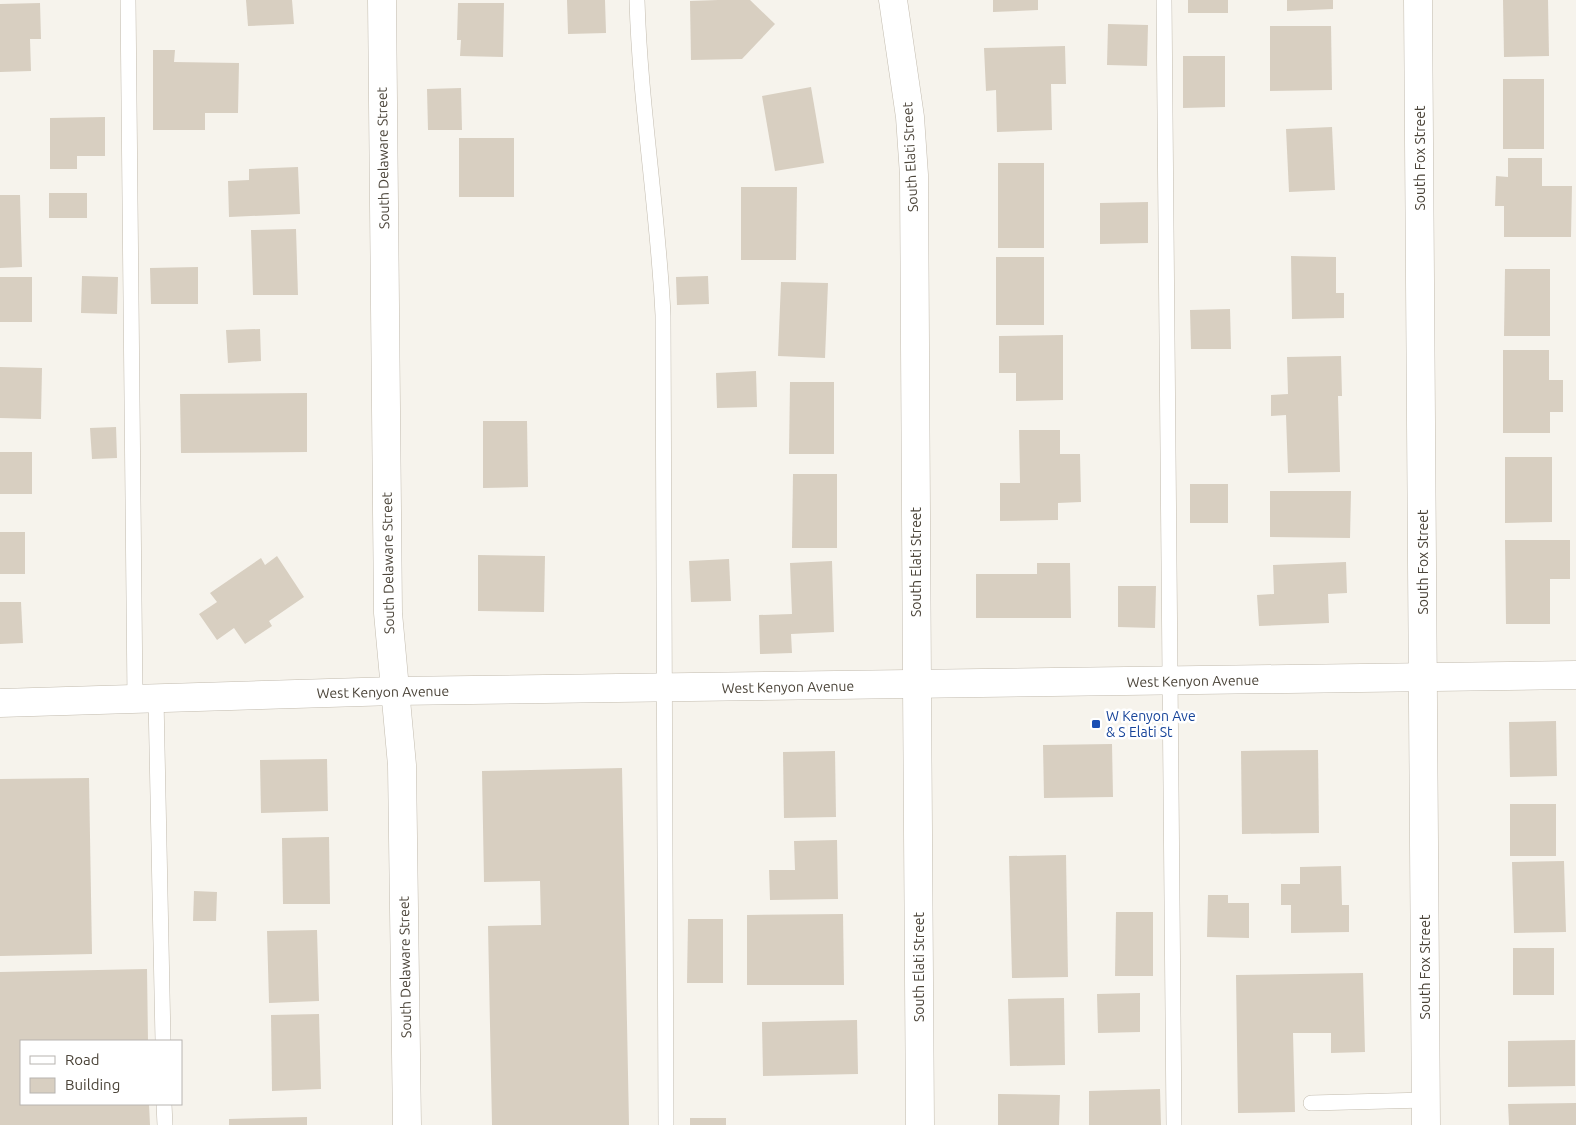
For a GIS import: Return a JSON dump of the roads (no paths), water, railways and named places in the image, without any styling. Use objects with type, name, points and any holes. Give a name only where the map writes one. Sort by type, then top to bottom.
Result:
[{"type":"street","name":"South Delaware Street","points":[[382,0],[388,613],[402,765],[407,1125]]},
{"type":"street","name":"South Elati Street","points":[[893,0],[910,118],[914,175],[920,1125]]},
{"type":"street","name":"South Fox Street","points":[[1418,0],[1426,1113]]},
{"type":"street","name":"West Kenyon Avenue","points":[[0,702],[395,691],[1576,675]]},
{"type":"lane","points":[[128,0],[145,698],[163,1040]]},
{"type":"lane","points":[[637,0],[642,79],[660,259],[663,315],[666,1125]]},
{"type":"lane","points":[[1164,0],[1174,1125]]},
{"type":"lane","points":[[1311,1103],[1426,1113]]},
{"type":"lane","points":[[164,1105],[164,1125]]},
{"type":"place","name":"W Kenyon Ave & S Elati St","points":[[1096,724]]}]
